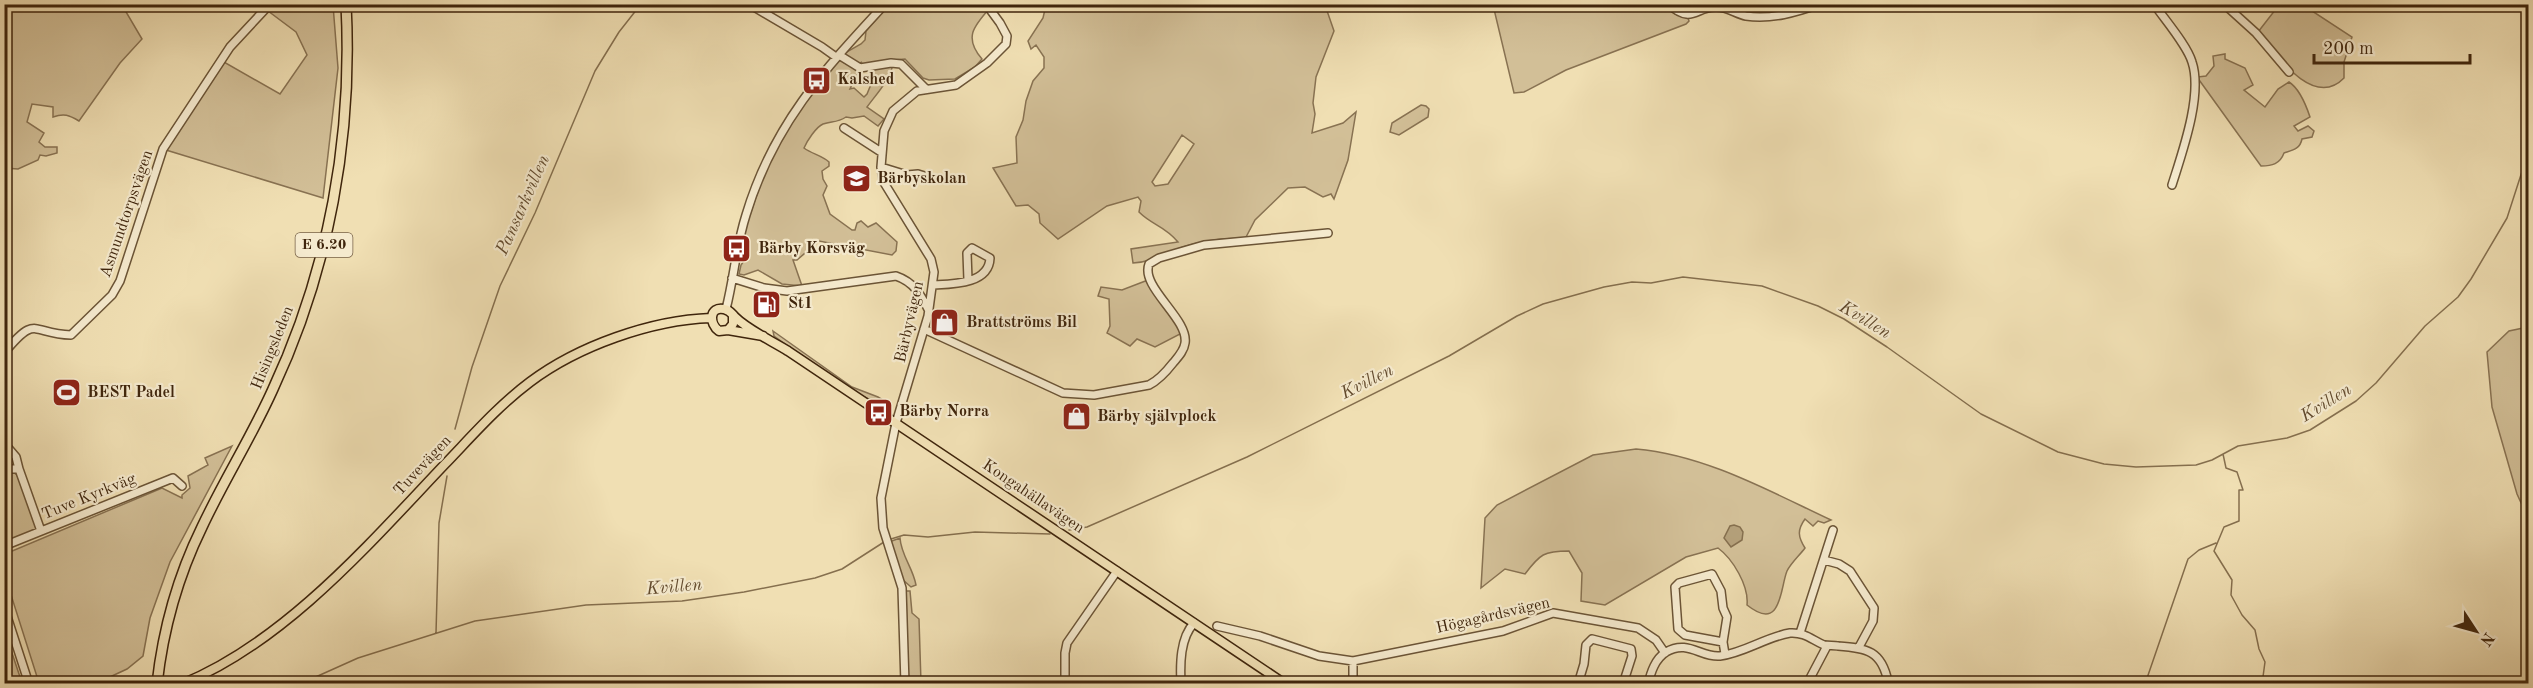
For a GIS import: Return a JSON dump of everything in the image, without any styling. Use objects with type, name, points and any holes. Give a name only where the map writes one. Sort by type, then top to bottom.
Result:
[{"type":"highway","name":"Hisingsleden","points":[[157,684],[167,627],[186,564],[201,528],[278,378],[299,329],[319,267],[336,191],[344,130],[347,78],[346,4]]},
{"type":"main road","points":[[711,318],[717,310],[730,312],[733,324],[728,330]]},
{"type":"main road","name":"Kongahällavägen","points":[[730,312],[1284,684]]},
{"type":"main road","name":"Kongahällavägen","points":[[711,318],[716,329],[763,336]]},
{"type":"main road","name":"Tuvevägen","points":[[182,684],[243,650],[316,594],[372,542],[496,410],[536,378],[568,359],[608,341],[668,324],[711,318]]},
{"type":"street","name":"Asmundtorpsvägen","points":[[4,353],[24,331],[31,328],[39,327],[58,335],[71,335],[112,295],[120,281],[163,149],[230,47],[270,4]]},
{"type":"street","points":[[749,4],[860,68],[891,63],[901,64],[926,89],[956,85],[987,63],[1006,44],[1007,36],[986,4]]},
{"type":"street","points":[[730,312],[732,278],[745,216],[771,152],[801,100],[837,56],[885,4]]},
{"type":"street","points":[[1668,4],[1686,14],[1694,14],[1715,6],[1744,16],[1762,17],[1789,13],[1820,4]]},
{"type":"street","points":[[2154,4],[2190,58],[2194,75],[2192,107],[2172,185]]},
{"type":"street","points":[[2224,4],[2261,38],[2275,58],[2289,72]]},
{"type":"street","name":"Bärbyvägen","points":[[896,423],[929,311],[934,272],[931,259],[883,181],[881,152],[889,116],[917,91],[926,89]]},
{"type":"street","points":[[844,128],[881,152]]},
{"type":"street","points":[[881,167],[907,175],[918,174],[934,179]]},
{"type":"street","points":[[924,329],[1063,393],[1094,395],[1149,385],[1167,370],[1184,348],[1186,341],[1181,327],[1148,275],[1149,264],[1159,258],[1204,245],[1328,233]]},
{"type":"street","points":[[934,285],[968,280],[985,272],[990,261],[988,255],[972,248],[967,254],[968,280]]},
{"type":"street","points":[[732,278],[764,288],[787,291],[896,276],[903,278],[916,289],[929,311]]},
{"type":"street","points":[[896,423],[883,486],[883,528],[902,588],[905,684]]},
{"type":"street","points":[[4,443],[16,457],[41,531]]},
{"type":"street","points":[[4,469],[19,469]]},
{"type":"street","name":"Tuve Kyrkväg","points":[[4,546],[173,478],[182,486]]},
{"type":"street","points":[[1800,633],[1833,530]]},
{"type":"street","points":[[1824,560],[1839,564],[1850,571],[1874,608],[1874,621],[1859,648]]},
{"type":"street","points":[[1065,684],[1067,643],[1117,571]]},
{"type":"street","points":[[1723,642],[1685,635],[1678,629],[1675,587],[1679,583],[1712,574],[1721,591],[1723,608],[1727,617],[1723,642],[1725,654]]},
{"type":"street","points":[[4,607],[29,684]]},
{"type":"street","name":"Högagårdsvägen","points":[[1217,626],[1260,636],[1310,653],[1353,661],[1504,631],[1553,613],[1638,628],[1656,640],[1665,653]]},
{"type":"street","points":[[1181,684],[1181,656],[1189,628],[1194,623]]},
{"type":"street","points":[[1648,684],[1656,662],[1665,653],[1677,648],[1688,648],[1713,655],[1725,654],[1782,635],[1800,633],[1827,646],[1859,648],[1876,656],[1881,662],[1888,682]]},
{"type":"street","points":[[1578,684],[1584,664],[1586,645],[1592,639],[1631,649],[1632,656],[1623,684]]},
{"type":"street","points":[[1807,684],[1827,646]]},
{"type":"street","points":[[1353,661],[1353,684]]},
{"type":"shaded area","points":[[5,4],[122,5],[142,39],[120,63],[79,121],[66,115],[53,117],[53,107],[32,104],[27,122],[44,133],[39,142],[45,147],[57,147],[57,153],[40,155],[38,160],[18,169],[5,168]]},
{"type":"shaded area","points":[[983,4],[989,9],[973,33],[973,45],[982,59],[975,67],[955,79],[929,80],[923,78],[905,59],[894,60],[887,79],[867,107],[884,119],[878,126],[864,116],[846,117],[820,126],[804,148],[829,162],[829,166],[822,171],[827,186],[823,195],[830,214],[852,230],[855,230],[857,223],[861,221],[868,227],[876,223],[897,242],[896,251],[892,255],[819,241],[797,260],[793,260],[802,286],[782,284],[758,270],[744,275],[739,274],[746,258],[742,245],[744,232],[767,165],[791,120],[838,59],[859,71],[850,89],[854,88],[864,97],[874,77],[869,70],[859,65],[862,62],[857,65],[843,54],[865,40],[866,31],[889,5]]},
{"type":"shaded area","points":[[274,5],[333,5],[338,68],[323,198],[166,150],[224,62],[280,94],[307,55],[296,32],[268,11]]},
{"type":"shaded area","points":[[1046,5],[1325,5],[1334,31],[1316,77],[1312,133],[1343,123],[1356,112],[1348,160],[1334,199],[1331,194],[1323,197],[1305,187],[1288,188],[1255,220],[1245,239],[1222,239],[1198,243],[1140,262],[1133,263],[1131,249],[1178,242],[1168,232],[1139,212],[1141,201],[1138,197],[1107,206],[1058,239],[1040,223],[1039,214],[1028,205],[1016,206],[993,168],[1017,163],[1016,137],[1023,120],[1026,101],[1033,81],[1044,68],[1044,57],[1036,45],[1031,49],[1028,41],[1043,18]],"holes":[[[1182,135],[1194,144],[1168,184],[1155,186],[1152,182]]]},
{"type":"shaded area","points":[[1493,5],[1663,5],[1675,14],[1688,18],[1689,21],[1566,70],[1524,92],[1514,93]]},
{"type":"shaded area","points":[[1719,5],[1815,5],[1789,11],[1756,14]]},
{"type":"shaded area","points":[[2279,5],[2303,5],[2352,37],[2344,62],[2344,78],[2332,86],[2320,87],[2308,83],[2296,75],[2274,53],[2258,32]]},
{"type":"shaded area","points":[[2225,54],[2225,59],[2245,68],[2253,85],[2244,90],[2265,107],[2278,89],[2289,82],[2304,102],[2310,117],[2294,126],[2298,131],[2308,126],[2314,131],[2312,137],[2302,139],[2298,147],[2284,153],[2275,164],[2261,166],[2197,77],[2206,76],[2214,66],[2213,56]]},
{"type":"shaded area","points":[[1421,105],[1429,109],[1428,117],[1399,135],[1390,132],[1392,123]]},
{"type":"shaded area","points":[[1148,280],[1182,333],[1155,347],[1137,339],[1130,346],[1107,333],[1110,326],[1109,299],[1098,296],[1101,287],[1122,290]]},
{"type":"shaded area","points":[[2528,327],[2528,513],[2517,494],[2492,407],[2487,352],[2509,331]]},
{"type":"shaded area","points":[[773,331],[852,387],[889,404],[886,407],[843,384],[774,336]]},
{"type":"shaded area","points":[[232,446],[170,562],[150,618],[143,656],[127,669],[97,683],[39,683],[5,576],[5,554],[162,488],[182,498],[182,495],[190,488],[188,476],[208,465],[205,458]]},
{"type":"shaded area","points":[[1636,449],[1712,466],[1831,520],[1824,523],[1818,521],[1813,526],[1805,519],[1802,523],[1799,534],[1805,548],[1787,571],[1780,597],[1773,611],[1767,614],[1758,612],[1747,605],[1743,582],[1739,574],[1718,548],[1686,557],[1605,605],[1581,601],[1582,573],[1569,551],[1543,555],[1525,574],[1505,569],[1481,588],[1485,518],[1497,505],[1593,455]]},
{"type":"shaded area","points":[[5,470],[17,475],[37,527],[35,531],[5,543],[4,500],[8,498],[5,488]]},
{"type":"shaded area","points":[[1730,526],[1740,527],[1743,532],[1742,540],[1731,547],[1724,538]]},
{"type":"shaded area","points":[[900,538],[902,550],[916,585],[911,587],[902,579],[889,542]]},
{"type":"shaded area","points":[[906,591],[910,591],[912,613],[919,619],[921,683],[908,683]]},
{"type":"shaded area","points":[[5,632],[22,683],[5,683]]},
{"type":"waterway","name":"Pansarkvillen","points":[[455,429],[472,367],[500,286],[535,213],[595,71],[619,32],[641,4]]},
{"type":"waterway","name":"Kvillen","points":[[1069,530],[1087,527],[1247,457],[1449,356],[1517,316],[1543,304],[1604,287],[1632,282],[1651,283],[1683,277],[1762,286],[1818,306],[1844,319],[1887,347],[1981,414],[2058,452],[2104,464],[2136,467],[2196,465],[2212,460],[2238,446],[2287,438],[2310,430],[2356,401],[2376,383],[2425,326],[2458,297],[2471,279],[2507,218],[2528,153]]},
{"type":"waterway","points":[[2223,454],[2226,468],[2237,472],[2243,490],[2239,490],[2239,521],[2224,527],[2214,551],[2232,580],[2231,595],[2242,615],[2255,630],[2259,649],[2265,662],[2262,684]]},
{"type":"waterway","name":"Pansarkvillen","points":[[436,633],[439,523],[447,476]]},
{"type":"waterway","name":"Kvillen","points":[[891,539],[904,535],[928,537],[975,532],[1050,534]]},
{"type":"waterway","name":"Kvillen","points":[[300,684],[358,658],[475,621],[586,605],[682,601],[744,592],[815,578],[842,569],[884,542]]},
{"type":"waterway","points":[[2145,684],[2188,559],[2199,550],[2216,543]]},
{"type":"place","name":"Kalshed","points":[[816,80]]},
{"type":"place","name":"Bärbyskolan","points":[[856,179]]},
{"type":"place","name":"Bärby Korsväg","points":[[737,249]]},
{"type":"place","name":"St1","points":[[767,304]]},
{"type":"place","name":"Brattströms Bil","points":[[945,323]]},
{"type":"place","name":"BEST Padel","points":[[66,393]]},
{"type":"place","name":"Bärby Norra","points":[[878,412]]},
{"type":"place","name":"Bärby självplock","points":[[1076,417]]}]
